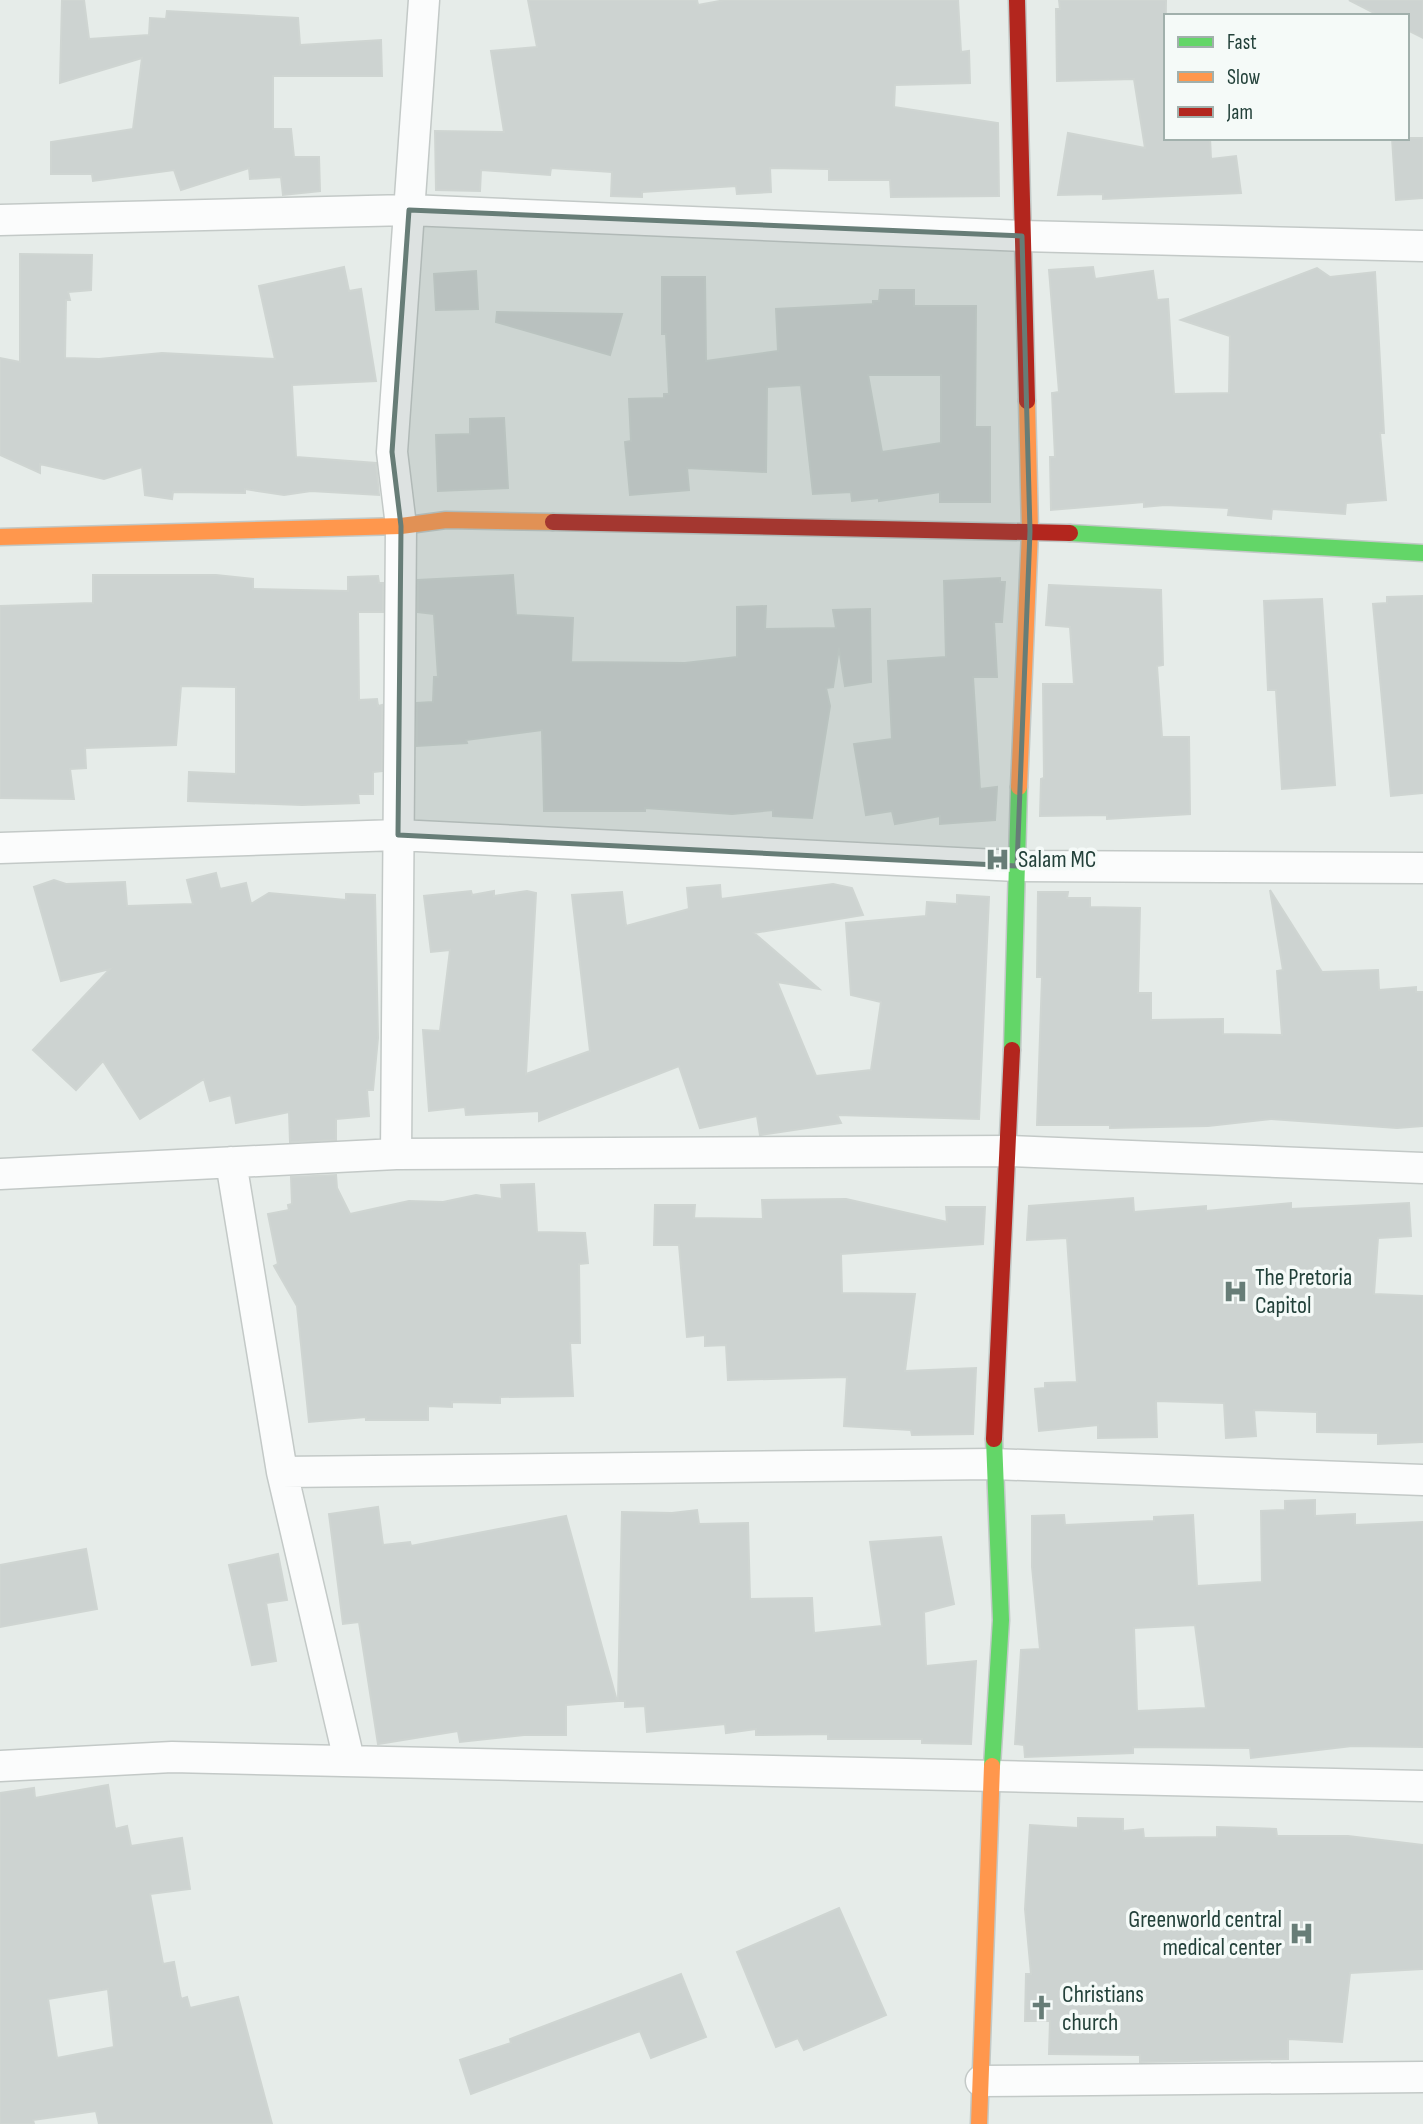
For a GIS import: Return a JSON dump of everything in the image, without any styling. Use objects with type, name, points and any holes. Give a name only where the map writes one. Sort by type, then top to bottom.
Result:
[{"type":"street","points":[[396,1154],[401,526],[392,452],[424,0]]},
{"type":"street","points":[[979,2124],[991,1774],[1001,1620],[993,1464],[1010,1151],[1022,659],[1030,531],[1017,0]]},
{"type":"street","points":[[0,220],[409,210],[1022,236],[1423,246]]},
{"type":"street","points":[[0,537],[401,526],[446,520],[1030,531],[1423,553]]},
{"type":"street","points":[[0,848],[398,835],[1017,866],[1423,868]]},
{"type":"street","points":[[0,1174],[396,1154],[1010,1151],[1423,1168]]},
{"type":"street","points":[[231,1162],[282,1472],[349,1760]]},
{"type":"street","points":[[282,1472],[993,1464],[1423,1479]]},
{"type":"street","points":[[0,1766],[172,1756],[1423,1786]]},
{"type":"street","points":[[981,2081],[1423,2077]]},
{"type":"highlighted area","points":[[409,210],[1022,236],[1030,531],[1017,866],[398,835],[401,526],[392,452]]},
{"type":"building","points":[[62,0],[84,0],[89,39],[149,35],[150,18],[166,19],[167,11],[298,18],[300,45],[381,40],[382,76],[273,76],[273,129],[291,129],[294,157],[319,157],[320,191],[283,195],[281,177],[250,179],[249,168],[181,190],[174,170],[93,181],[92,174],[51,174],[51,142],[133,129],[142,58],[60,83]]},
{"type":"building","points":[[528,0],[697,0],[698,5],[725,0],[958,0],[961,52],[969,51],[970,83],[895,85],[894,107],[998,123],[999,196],[891,197],[890,180],[829,180],[829,169],[770,168],[771,192],[737,194],[736,186],[642,192],[642,197],[611,196],[612,172],[551,168],[550,175],[481,170],[480,191],[436,190],[435,131],[504,132],[491,51],[537,47]]},
{"type":"building","points":[[1059,0],[1166,0],[1164,140],[1210,140],[1211,159],[1236,156],[1241,193],[1103,199],[1103,194],[1058,195],[1068,133],[1145,148],[1134,79],[1057,81],[1056,9],[1060,9]]},
{"type":"building","points":[[1349,0],[1423,0],[1423,38],[1409,31],[1409,14],[1376,14]]},
{"type":"building","points":[[1423,138],[1423,198],[1396,200],[1392,140]]},
{"type":"building","points":[[20,254],[92,255],[91,290],[68,292],[70,300],[66,300],[65,358],[99,359],[162,353],[275,359],[259,286],[344,267],[349,291],[361,289],[376,381],[292,385],[296,457],[376,463],[379,495],[311,491],[284,495],[245,489],[245,493],[173,492],[172,499],[145,495],[142,467],[104,479],[40,464],[40,473],[0,455],[0,358],[20,362]]},
{"type":"building","points":[[1093,267],[1095,279],[1153,271],[1157,300],[1168,299],[1174,394],[1229,393],[1230,336],[1181,320],[1317,268],[1330,277],[1375,272],[1384,433],[1380,433],[1386,500],[1346,503],[1345,514],[1272,509],[1271,519],[1228,515],[1229,508],[1165,505],[1144,507],[1144,502],[1051,510],[1050,457],[1055,457],[1052,393],[1059,392],[1049,270]]},
{"type":"building","points":[[476,271],[478,309],[436,310],[434,274]]},
{"type":"building","points":[[662,277],[705,277],[706,361],[778,351],[776,309],[873,304],[873,301],[879,301],[880,290],[914,290],[914,306],[976,306],[975,427],[990,427],[990,502],[940,502],[940,492],[879,501],[879,498],[852,501],[851,492],[813,494],[801,385],[767,387],[766,472],[687,468],[689,490],[630,495],[625,442],[631,441],[629,399],[664,398],[664,394],[669,394],[666,334],[662,334]],"holes":[[[868,375],[941,375],[941,443],[882,452]]]},
{"type":"building","points":[[497,312],[622,314],[610,355],[496,322]]},
{"type":"building","points":[[504,418],[508,488],[438,491],[436,435],[470,434],[470,419]]},
{"type":"building","points":[[93,575],[216,575],[253,579],[253,589],[348,591],[348,577],[378,576],[379,583],[383,583],[383,612],[358,612],[359,700],[377,699],[378,706],[382,705],[382,771],[373,772],[373,794],[358,794],[359,803],[302,805],[188,801],[189,772],[236,774],[236,687],[181,686],[176,745],[85,748],[86,768],[70,769],[74,799],[0,798],[0,606],[93,603]]},
{"type":"building","points":[[513,575],[516,615],[573,618],[571,662],[685,663],[737,657],[737,607],[766,606],[765,629],[836,628],[833,610],[870,609],[871,682],[845,686],[839,648],[833,687],[826,688],[830,706],[812,818],[773,816],[773,810],[732,814],[645,808],[645,811],[544,811],[542,730],[466,740],[467,743],[417,746],[417,703],[433,702],[434,677],[438,677],[434,614],[418,612],[418,580]]},
{"type":"building","points":[[1000,578],[1000,582],[1005,582],[1002,622],[994,622],[997,677],[973,677],[980,789],[997,787],[995,820],[940,824],[940,816],[895,824],[892,811],[866,815],[854,744],[892,739],[888,661],[946,657],[944,581]]},
{"type":"building","points":[[1049,585],[1161,590],[1163,665],[1157,666],[1162,737],[1189,737],[1190,814],[1107,819],[1107,815],[1040,816],[1041,779],[1044,778],[1043,684],[1074,684],[1070,627],[1046,625]]},
{"type":"building","points":[[1423,596],[1423,793],[1391,796],[1373,604],[1387,603],[1387,597]]},
{"type":"building","points":[[1322,599],[1335,785],[1282,789],[1276,690],[1268,690],[1264,601]]},
{"type":"building","points":[[216,873],[220,889],[246,883],[251,904],[269,893],[346,900],[346,894],[375,895],[378,1038],[373,1090],[367,1090],[369,1116],[336,1119],[336,1140],[290,1142],[289,1112],[236,1123],[231,1095],[210,1101],[204,1079],[140,1119],[103,1061],[76,1090],[33,1050],[110,969],[61,981],[34,887],[54,880],[66,884],[125,882],[127,906],[193,904],[187,880]]},
{"type":"building","points":[[833,884],[852,888],[863,915],[754,933],[819,989],[777,982],[816,1076],[871,1070],[881,1002],[851,995],[846,923],[926,916],[927,902],[957,904],[957,895],[989,897],[979,1119],[837,1115],[841,1123],[760,1135],[757,1116],[700,1128],[679,1066],[539,1121],[539,1111],[466,1115],[465,1107],[429,1111],[423,1030],[440,1031],[450,950],[431,952],[424,896],[471,891],[472,895],[494,891],[494,896],[527,891],[536,893],[526,1074],[590,1051],[572,895],[622,892],[626,926],[689,909],[687,888],[720,885],[721,899]]},
{"type":"building","points":[[1270,890],[1322,972],[1378,970],[1379,990],[1416,987],[1416,992],[1423,992],[1423,1126],[1397,1128],[1271,1119],[1208,1126],[1110,1128],[1110,1125],[1037,1125],[1042,977],[1037,977],[1038,892],[1068,892],[1067,898],[1090,898],[1090,907],[1140,908],[1138,993],[1151,993],[1151,1020],[1223,1019],[1223,1034],[1282,1035],[1277,971],[1283,970]]},
{"type":"building","points":[[336,1175],[337,1188],[350,1214],[409,1201],[443,1202],[476,1195],[502,1199],[501,1185],[534,1184],[537,1232],[585,1233],[588,1263],[579,1264],[580,1343],[570,1343],[573,1396],[500,1397],[500,1403],[452,1402],[452,1407],[428,1406],[428,1420],[366,1420],[366,1417],[309,1422],[297,1306],[274,1266],[278,1264],[268,1214],[289,1210],[288,1205],[292,1204],[291,1177]]},
{"type":"building","points":[[1133,1198],[1134,1212],[1206,1206],[1206,1211],[1291,1203],[1291,1209],[1409,1203],[1411,1236],[1378,1238],[1374,1294],[1423,1296],[1423,1442],[1378,1444],[1378,1433],[1317,1432],[1317,1412],[1254,1410],[1256,1436],[1226,1438],[1224,1403],[1156,1401],[1157,1437],[1098,1438],[1098,1425],[1039,1431],[1035,1389],[1045,1388],[1045,1383],[1077,1382],[1067,1238],[1027,1240],[1029,1206]]},
{"type":"building","points":[[846,1199],[947,1222],[946,1207],[985,1207],[983,1244],[841,1254],[842,1293],[915,1294],[905,1371],[976,1368],[973,1434],[912,1435],[911,1430],[844,1426],[847,1377],[728,1380],[726,1345],[705,1346],[705,1335],[687,1337],[679,1245],[654,1245],[655,1205],[695,1205],[694,1218],[763,1219],[762,1200]]},
{"type":"building","points":[[1315,1500],[1315,1516],[1355,1514],[1355,1525],[1423,1522],[1423,1747],[1352,1746],[1251,1758],[1250,1748],[1133,1747],[1133,1753],[1025,1757],[1024,1745],[1015,1744],[1021,1650],[1040,1649],[1032,1567],[1032,1516],[1064,1515],[1065,1525],[1154,1521],[1154,1517],[1193,1515],[1197,1586],[1262,1582],[1261,1511],[1285,1510],[1285,1501]],"holes":[[[1195,1625],[1206,1708],[1137,1711],[1134,1628]]]},
{"type":"building","points":[[378,1507],[383,1545],[410,1542],[411,1546],[566,1516],[617,1701],[566,1705],[566,1735],[524,1735],[460,1742],[458,1731],[378,1744],[359,1622],[343,1624],[329,1514]]},
{"type":"building","points":[[697,1510],[699,1524],[748,1523],[750,1599],[812,1598],[814,1633],[882,1626],[870,1542],[941,1537],[954,1604],[924,1612],[926,1666],[976,1661],[971,1744],[922,1743],[922,1739],[828,1739],[828,1734],[756,1735],[756,1729],[726,1733],[725,1724],[647,1732],[645,1706],[625,1707],[625,1701],[618,1701],[622,1512],[672,1513]]},
{"type":"building","points":[[86,1549],[97,1609],[0,1627],[0,1565]]},
{"type":"building","points":[[278,1554],[287,1600],[266,1603],[276,1661],[252,1665],[229,1565]]},
{"type":"building","points":[[108,1785],[115,1829],[127,1826],[131,1846],[182,1838],[190,1889],[150,1894],[163,1964],[174,1962],[181,1999],[187,1997],[190,2008],[238,1997],[272,2124],[99,2124],[96,2111],[33,2120],[34,2124],[0,2124],[0,1793],[34,1788],[35,1798]],"holes":[[[108,1989],[114,2047],[57,2058],[48,1999]]]},
{"type":"building","points":[[1078,1818],[1123,1819],[1123,1831],[1143,1829],[1144,1838],[1217,1837],[1217,1827],[1276,1829],[1277,1836],[1348,1836],[1423,1845],[1423,1969],[1350,1973],[1342,2042],[1288,2039],[1288,2059],[1140,2062],[1140,2055],[1049,2054],[1050,2021],[1025,2021],[1026,1974],[1031,1974],[1025,1909],[1030,1825],[1078,1828]]},
{"type":"building","points":[[839,1908],[886,2015],[804,2050],[798,2038],[776,2047],[737,1952]]},
{"type":"building","points":[[681,1974],[706,2037],[651,2058],[640,2031],[471,2094],[460,2060],[511,2043],[510,2039]]},
{"type":"traffic: fast","points":[[1070,533],[1423,553]]},
{"type":"traffic: fast","points":[[1012,1050],[1019,787]]},
{"type":"traffic: fast","points":[[992,1766],[1001,1620],[994,1439]]},
{"type":"traffic: slow","points":[[1019,787],[1030,531],[1027,401]]},
{"type":"traffic: slow","points":[[0,537],[401,526],[446,520],[553,522]]},
{"type":"traffic: slow","points":[[979,2124],[992,1766]]},
{"type":"traffic: jam","points":[[1017,0],[1027,401]]},
{"type":"traffic: jam","points":[[553,522],[1070,533]]},
{"type":"traffic: jam","points":[[994,1439],[1012,1050]]},
{"type":"place","name":"Salam MC","points":[[998,859]]},
{"type":"place","name":"The Pretoria Capitol","points":[[1235,1291]]},
{"type":"place","name":"Greenworld central medical center","points":[[1302,1933]]},
{"type":"place","name":"Christians church","points":[[1042,2008]]}]
